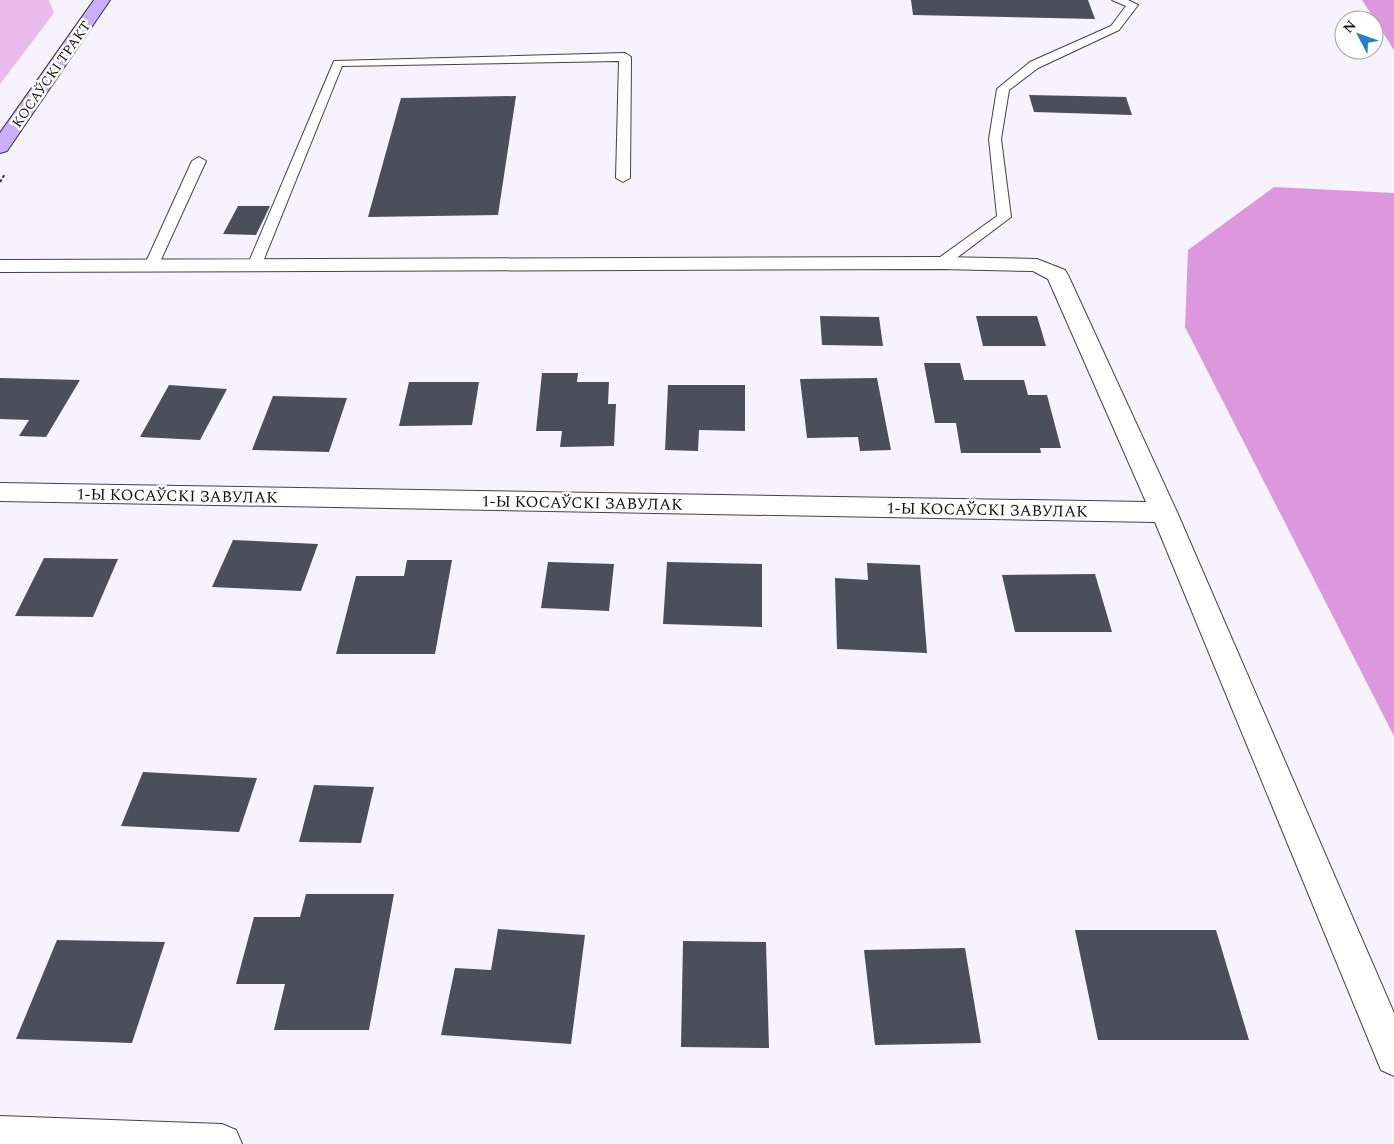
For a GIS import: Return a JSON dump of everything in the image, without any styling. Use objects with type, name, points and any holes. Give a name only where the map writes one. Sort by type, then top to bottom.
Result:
[{"type":"main road","name":"КОСАЎСКІ ТРАКТ","points":[[0,147],[102,0]]},
{"type":"street","points":[[0,266],[941,262],[1037,265],[1057,275],[1164,512],[1394,1056]]},
{"type":"street","name":"1-Ы КОСАЎСКІ ЗАВУЛАК","points":[[0,492],[1164,512]]},
{"type":"street","points":[[0,1135],[222,1144]]},
{"type":"lane","points":[[941,262],[1004,217],[995,139],[1003,89],[1034,65],[1115,28],[1133,5],[1117,0]]},
{"type":"lane","points":[[256,264],[338,63],[625,57],[623,178]]},
{"type":"lane","points":[[152,264],[199,161]]},
{"type":"shaded area","points":[[0,0],[49,0],[54,13],[0,84]]},
{"type":"shaded area","points":[[1362,0],[1394,0],[1394,50],[1384,34],[1384,10],[1368,10]]},
{"type":"shaded area","points":[[1274,187],[1394,193],[1394,736],[1185,327],[1188,250]]},
{"type":"building","points":[[911,0],[1088,0],[1095,19],[913,15]]},
{"type":"building","points":[[1029,95],[1126,97],[1132,115],[1034,112]]},
{"type":"building","points":[[516,96],[498,215],[368,217],[401,98]]},
{"type":"building","points":[[238,206],[270,206],[256,235],[223,234]]},
{"type":"building","points":[[820,316],[879,317],[883,346],[822,345]]},
{"type":"building","points":[[976,316],[1037,316],[1046,346],[983,346]]},
{"type":"building","points":[[924,363],[960,363],[964,380],[1024,380],[1028,395],[1047,395],[1061,448],[1040,448],[1041,453],[961,453],[956,423],[935,423]]},
{"type":"building","points":[[542,373],[578,373],[577,382],[609,382],[608,404],[616,404],[614,446],[560,447],[562,431],[536,431]]},
{"type":"building","points":[[0,378],[80,380],[46,437],[19,436],[29,420],[0,419]]},
{"type":"building","points":[[877,378],[891,450],[860,451],[858,437],[807,438],[800,379]]},
{"type":"building","points":[[409,382],[479,382],[472,425],[399,426]]},
{"type":"building","points":[[169,385],[227,389],[200,440],[140,437]]},
{"type":"building","points":[[668,385],[745,385],[745,431],[699,430],[698,451],[665,450]]},
{"type":"building","points":[[273,396],[347,398],[329,452],[252,450]]},
{"type":"building","points":[[233,540],[318,544],[301,591],[212,587]]},
{"type":"building","points":[[44,558],[118,559],[93,617],[15,616]]},
{"type":"building","points":[[407,560],[452,560],[435,654],[336,654],[356,576],[404,576]]},
{"type":"building","points":[[548,562],[614,564],[609,611],[541,608]]},
{"type":"building","points":[[667,562],[762,564],[762,627],[663,624]]},
{"type":"building","points":[[867,563],[920,565],[927,653],[837,649],[835,578],[868,580]]},
{"type":"building","points":[[1095,574],[1112,632],[1015,632],[1002,575]]},
{"type":"building","points":[[143,772],[257,778],[239,832],[121,826]]},
{"type":"building","points":[[314,785],[374,787],[361,843],[299,842]]},
{"type":"building","points":[[306,894],[394,894],[369,1030],[274,1030],[285,984],[236,984],[254,917],[300,917]]},
{"type":"building","points":[[498,929],[585,935],[571,1044],[441,1035],[455,968],[491,970]]},
{"type":"building","points":[[1075,930],[1216,930],[1249,1040],[1098,1040]]},
{"type":"building","points":[[57,940],[165,942],[132,1043],[16,1039]]},
{"type":"building","points":[[683,941],[766,942],[769,1048],[681,1047]]},
{"type":"building","points":[[965,948],[981,1043],[875,1045],[864,950]]}]
